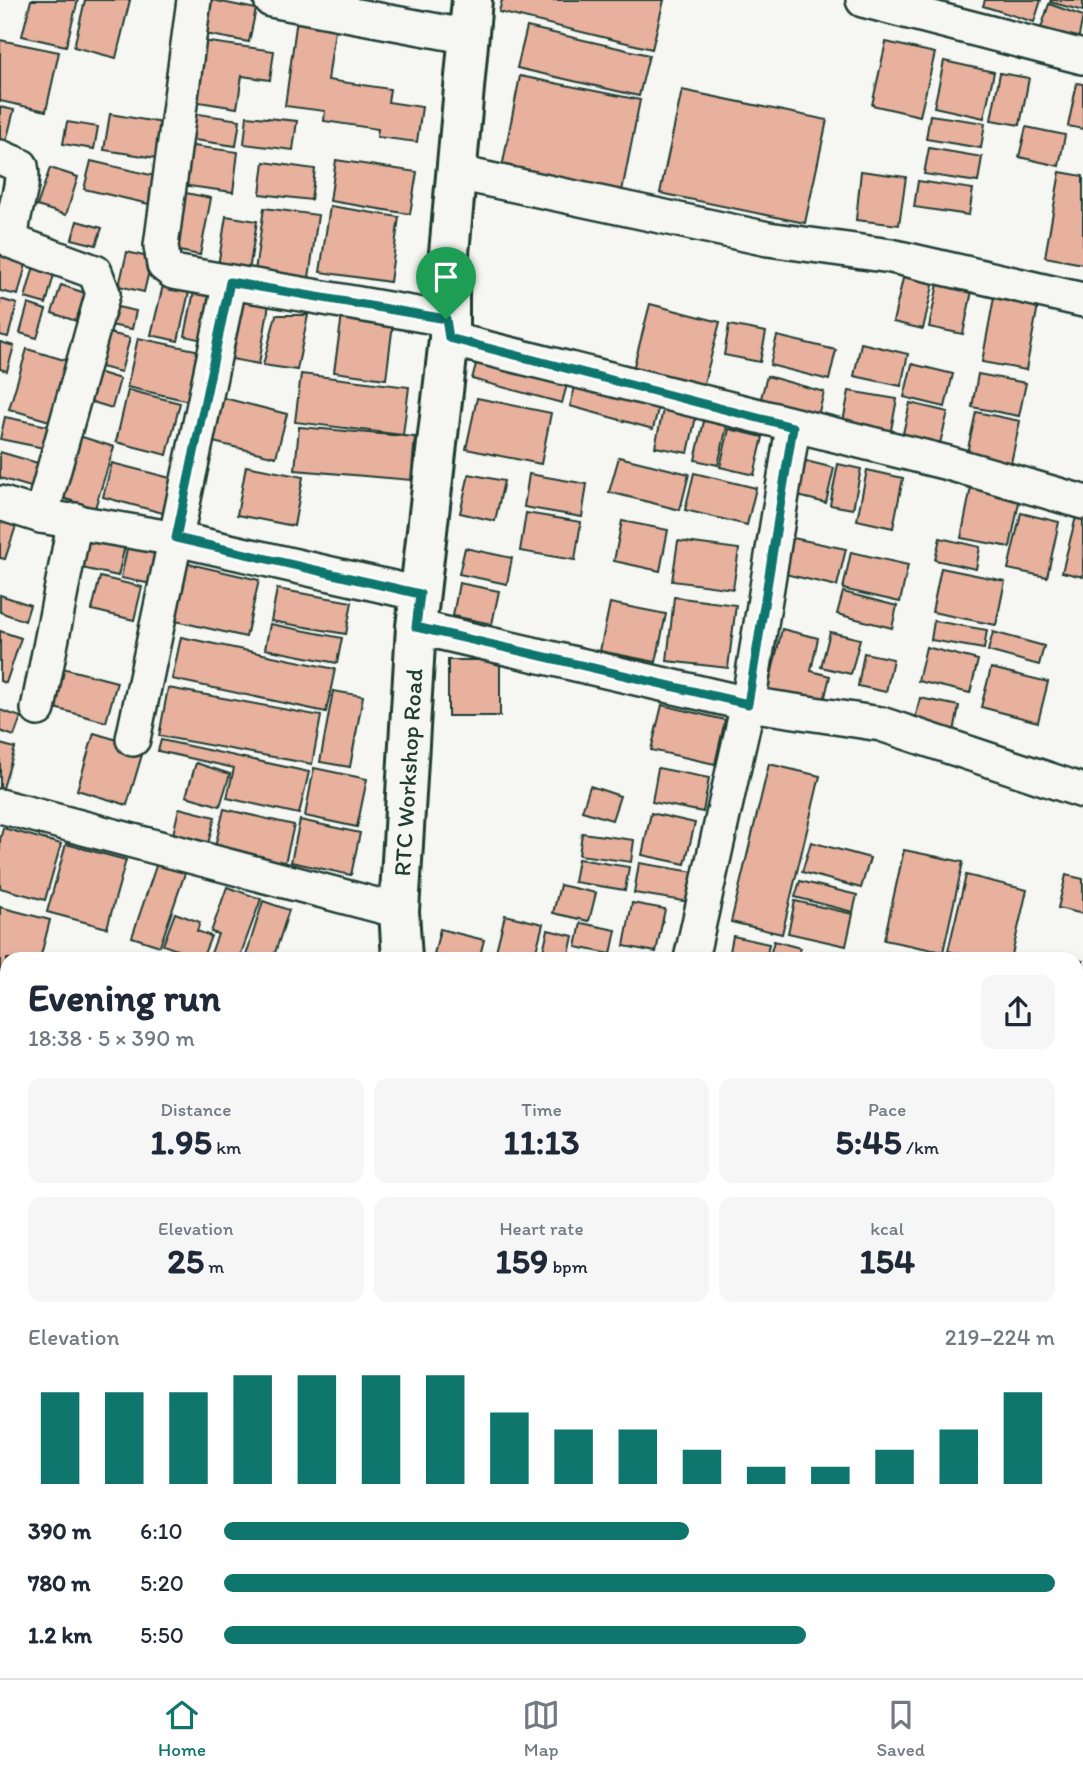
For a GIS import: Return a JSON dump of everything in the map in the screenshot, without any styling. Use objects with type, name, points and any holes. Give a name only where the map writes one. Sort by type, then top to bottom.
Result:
[{"type":"street","points":[[194,0],[160,256],[164,265],[173,272],[447,329],[793,427],[948,463],[1083,502]]},
{"type":"street","points":[[271,0],[471,18]]},
{"type":"street","points":[[863,0],[1083,57]]},
{"type":"street","name":"RTC Workshop Road","points":[[402,952],[399,911],[418,611],[447,329],[449,253],[471,18]]},
{"type":"street","points":[[0,157],[20,166],[23,177],[11,232],[13,242],[95,272],[103,293],[41,516]]},
{"type":"street","points":[[458,173],[768,239],[891,256],[1083,300]]},
{"type":"street","points":[[133,738],[230,282]]},
{"type":"street","points":[[693,952],[748,704],[793,427]]},
{"type":"street","points":[[0,503],[41,516],[176,538],[418,611],[748,704],[881,724],[1083,791]]},
{"type":"street","points":[[38,709],[75,520]]},
{"type":"street","points":[[0,806],[399,911]]},
{"type":"building","points":[[31,0],[78,0],[66,46],[22,36]]},
{"type":"building","points":[[85,0],[130,0],[116,58],[74,47]]},
{"type":"building","points":[[212,0],[256,9],[249,42],[205,34]]},
{"type":"building","points":[[502,0],[664,0],[652,49],[499,12]]},
{"type":"building","points":[[985,0],[1041,0],[1034,22],[983,6]]},
{"type":"building","points":[[1083,0],[1083,11],[1050,2]]},
{"type":"building","points":[[1049,4],[1083,16],[1078,41],[1041,28]]},
{"type":"building","points":[[298,11],[337,16],[328,80],[390,89],[388,102],[422,107],[417,142],[377,137],[378,129],[324,121],[325,111],[285,106]]},
{"type":"building","points":[[527,27],[649,55],[639,96],[517,68]]},
{"type":"building","points":[[0,40],[59,52],[46,111],[0,101]]},
{"type":"building","points":[[195,40],[274,51],[270,80],[242,76],[237,108],[186,100]]},
{"type":"building","points":[[886,42],[935,53],[920,116],[872,105]]},
{"type":"building","points":[[944,61],[994,72],[984,118],[934,107]]},
{"type":"building","points":[[1000,73],[1029,78],[1020,125],[991,120]]},
{"type":"building","points":[[520,76],[640,100],[620,201],[500,178]]},
{"type":"building","points":[[1077,83],[1083,84],[1083,129],[1068,126]]},
{"type":"building","points":[[682,90],[827,120],[805,223],[660,193]]},
{"type":"building","points":[[0,107],[14,110],[4,150],[0,149]]},
{"type":"building","points":[[191,113],[240,120],[236,146],[187,139]]},
{"type":"building","points":[[110,114],[163,123],[157,158],[104,150]]},
{"type":"building","points":[[930,115],[985,123],[981,148],[926,139]]},
{"type":"building","points":[[247,116],[297,121],[293,150],[244,144]]},
{"type":"building","points":[[67,122],[98,127],[94,149],[63,144]]},
{"type":"building","points":[[1026,127],[1065,135],[1059,166],[1019,157]]},
{"type":"building","points":[[186,145],[238,152],[233,192],[181,185]]},
{"type":"building","points":[[929,148],[982,157],[978,182],[924,174]]},
{"type":"building","points":[[336,160],[417,172],[410,214],[330,201]]},
{"type":"building","points":[[91,161],[155,176],[149,204],[84,189]]},
{"type":"building","points":[[264,162],[315,169],[311,200],[260,194]]},
{"type":"building","points":[[50,168],[78,177],[66,215],[37,206]]},
{"type":"building","points":[[861,171],[906,177],[899,225],[856,220]]},
{"type":"building","points":[[1060,172],[1083,176],[1083,264],[1045,257]]},
{"type":"building","points":[[918,181],[973,189],[969,215],[914,207]]},
{"type":"building","points":[[181,192],[211,198],[200,255],[169,249]]},
{"type":"building","points":[[330,206],[399,217],[390,282],[320,272]]},
{"type":"building","points":[[264,208],[318,215],[309,278],[255,271]]},
{"type":"building","points":[[226,216],[257,221],[249,271],[218,266]]},
{"type":"building","points":[[77,221],[102,228],[96,245],[72,239]]},
{"type":"building","points":[[0,250],[28,257],[18,295],[0,291]]},
{"type":"building","points":[[127,252],[152,258],[144,292],[119,286]]},
{"type":"building","points":[[34,266],[55,271],[46,304],[25,298]]},
{"type":"building","points":[[904,274],[934,281],[923,329],[893,322]]},
{"type":"building","points":[[165,277],[191,283],[178,341],[151,335]]},
{"type":"building","points":[[939,279],[973,286],[963,334],[929,327]]},
{"type":"building","points":[[196,281],[224,286],[212,342],[185,336]]},
{"type":"building","points":[[61,285],[85,293],[76,321],[52,313]]},
{"type":"building","points":[[995,292],[1039,300],[1026,370],[982,362]]},
{"type":"building","points":[[0,299],[17,304],[8,337],[0,335]]},
{"type":"building","points":[[236,299],[269,304],[259,364],[226,358]]},
{"type":"building","points":[[28,304],[46,310],[37,338],[20,333]]},
{"type":"building","points":[[650,304],[720,322],[701,395],[631,377]]},
{"type":"building","points":[[108,305],[136,311],[132,329],[104,324]]},
{"type":"building","points":[[276,315],[308,315],[297,370],[263,365]]},
{"type":"building","points":[[342,315],[393,324],[386,379],[334,372]]},
{"type":"building","points":[[729,325],[766,332],[760,362],[724,355]]},
{"type":"building","points":[[101,331],[130,338],[121,372],[93,365]]},
{"type":"building","points":[[777,336],[836,350],[829,380],[770,365]]},
{"type":"building","points":[[138,338],[205,352],[194,402],[127,387]]},
{"type":"building","points":[[0,342],[14,346],[7,371],[0,369]]},
{"type":"building","points":[[861,343],[908,354],[901,386],[854,376]]},
{"type":"building","points":[[27,349],[71,362],[53,422],[9,409]]},
{"type":"building","points":[[479,353],[569,377],[562,403],[472,379]]},
{"type":"building","points":[[912,364],[953,374],[945,407],[904,397]]},
{"type":"building","points":[[94,371],[120,379],[112,408],[86,400]]},
{"type":"building","points":[[301,374],[409,387],[403,435],[295,422]]},
{"type":"building","points":[[978,374],[1026,383],[1019,416],[972,407]]},
{"type":"building","points":[[767,376],[824,392],[816,424],[758,409]]},
{"type":"building","points":[[577,379],[660,401],[653,429],[570,406]]},
{"type":"building","points":[[128,390],[180,403],[167,455],[116,442]]},
{"type":"building","points":[[849,391],[897,399],[890,435],[842,427]]},
{"type":"building","points":[[220,397],[287,414],[276,457],[209,441]]},
{"type":"building","points":[[477,398],[551,413],[541,464],[466,449]]},
{"type":"building","points":[[910,403],[948,412],[938,451],[901,442]]},
{"type":"building","points":[[664,405],[697,412],[688,453],[655,447]]},
{"type":"building","points":[[976,412],[1020,421],[1011,463],[967,453]]},
{"type":"building","points":[[5,417],[48,426],[44,448],[0,439]]},
{"type":"building","points":[[704,421],[727,426],[718,465],[695,460]]},
{"type":"building","points":[[299,427],[415,437],[411,480],[295,470]]},
{"type":"building","points":[[729,429],[763,437],[754,475],[720,467]]},
{"type":"building","points":[[79,436],[114,447],[95,508],[59,497]]},
{"type":"building","points":[[0,452],[41,464],[34,488],[0,478]]},
{"type":"building","points":[[619,457],[689,474],[680,510],[609,492]]},
{"type":"building","points":[[802,460],[834,468],[826,503],[794,495]]},
{"type":"building","points":[[112,463],[182,481],[174,516],[103,497]]},
{"type":"building","points":[[838,464],[861,469],[853,509],[830,505]]},
{"type":"building","points":[[246,466],[303,477],[294,526],[237,515]]},
{"type":"building","points":[[867,470],[903,478],[893,528],[857,520]]},
{"type":"building","points":[[694,473],[756,488],[747,525],[685,510]]},
{"type":"building","points":[[469,474],[504,481],[495,521],[460,513]]},
{"type":"building","points":[[529,474],[587,484],[582,517],[524,507]]},
{"type":"building","points":[[971,487],[1020,497],[1010,547],[961,538]]},
{"type":"building","points":[[0,511],[19,517],[5,559],[0,558]]},
{"type":"building","points":[[526,513],[581,522],[575,560],[520,551]]},
{"type":"building","points":[[1021,513],[1059,522],[1047,577],[1008,569]]},
{"type":"building","points":[[1077,513],[1083,514],[1083,577],[1062,572]]},
{"type":"building","points":[[622,521],[668,530],[660,571],[614,561]]},
{"type":"building","points":[[90,530],[127,537],[118,576],[82,568]]},
{"type":"building","points":[[793,538],[846,549],[837,586],[785,574]]},
{"type":"building","points":[[940,538],[980,547],[976,569],[935,560]]},
{"type":"building","points":[[129,539],[165,546],[157,585],[121,578]]},
{"type":"building","points":[[678,541],[739,549],[733,589],[672,581]]},
{"type":"building","points":[[465,548],[512,558],[507,584],[459,574]]},
{"type":"building","points":[[851,552],[908,565],[900,602],[843,589]]},
{"type":"building","points":[[181,562],[259,580],[246,637],[167,619]]},
{"type":"building","points":[[941,568],[1005,581],[996,625],[932,612]]},
{"type":"building","points":[[100,577],[142,587],[134,620],[92,610]]},
{"type":"building","points":[[459,583],[499,591],[492,624],[453,616]]},
{"type":"building","points":[[277,589],[352,602],[346,634],[271,621]]},
{"type":"building","points":[[843,592],[897,606],[892,628],[837,614]]},
{"type":"building","points":[[0,595],[30,605],[25,621],[0,612]]},
{"type":"building","points":[[674,597],[736,605],[728,668],[667,661]]},
{"type":"building","points":[[610,603],[666,614],[656,662],[600,651]]},
{"type":"building","points":[[934,621],[987,630],[984,649],[931,640]]},
{"type":"building","points":[[270,624],[342,638],[337,663],[265,649]]},
{"type":"building","points":[[782,629],[818,638],[811,671],[830,676],[823,705],[767,693]]},
{"type":"building","points":[[0,631],[21,638],[6,683],[0,681]]},
{"type":"building","points":[[830,632],[860,639],[851,674],[821,667]]},
{"type":"building","points":[[993,632],[1044,646],[1039,665],[988,651]]},
{"type":"building","points":[[181,637],[335,669],[326,712],[172,679]]},
{"type":"building","points":[[926,647],[978,660],[970,693],[918,681]]},
{"type":"building","points":[[864,653],[893,659],[886,692],[858,686]]},
{"type":"building","points":[[448,660],[500,660],[500,716],[448,716]]},
{"type":"building","points":[[62,668],[117,682],[106,722],[51,707]]},
{"type":"building","points":[[991,668],[1048,682],[1038,722],[981,707]]},
{"type":"building","points":[[168,688],[321,716],[312,764],[159,736]]},
{"type":"building","points":[[333,691],[363,696],[350,767],[320,762]]},
{"type":"building","points":[[920,698],[959,706],[952,742],[912,733]]},
{"type":"building","points":[[662,705],[725,720],[715,764],[651,750]]},
{"type":"building","points":[[0,710],[21,717],[14,736],[0,731]]},
{"type":"building","points":[[94,733],[144,748],[127,805],[77,790]]},
{"type":"building","points":[[161,740],[309,772],[299,814],[227,798],[234,768],[158,751]]},
{"type":"building","points":[[0,744],[15,748],[3,788],[0,787]]},
{"type":"building","points":[[196,763],[230,774],[220,806],[186,796]]},
{"type":"building","points":[[769,764],[820,776],[782,934],[731,922]]},
{"type":"building","points":[[314,768],[367,779],[357,827],[305,816]]},
{"type":"building","points":[[658,768],[709,778],[703,812],[652,802]]},
{"type":"building","points":[[590,786],[620,796],[612,820],[582,811]]},
{"type":"building","points":[[179,808],[215,817],[207,847],[172,839]]},
{"type":"building","points":[[224,809],[294,825],[284,867],[214,851]]},
{"type":"building","points":[[651,813],[695,823],[685,864],[642,855]]},
{"type":"building","points":[[300,820],[360,833],[351,875],[291,862]]},
{"type":"building","points":[[3,828],[61,844],[45,900],[0,888],[0,840]]},
{"type":"building","points":[[582,833],[634,840],[631,862],[579,855]]},
{"type":"building","points":[[811,842],[870,858],[861,888],[802,872]]},
{"type":"building","points":[[66,844],[126,860],[107,928],[47,912]]},
{"type":"building","points":[[904,850],[963,862],[943,952],[884,940]]},
{"type":"building","points":[[578,859],[629,867],[625,890],[574,882]]},
{"type":"building","points":[[157,863],[185,873],[160,946],[132,937]]},
{"type":"building","points":[[639,863],[694,872],[690,902],[634,893]]},
{"type":"building","points":[[966,875],[1027,890],[1013,952],[948,951]]},
{"type":"building","points":[[1066,875],[1083,879],[1083,914],[1058,908]]},
{"type":"building","points":[[800,881],[857,895],[853,912],[795,897]]},
{"type":"building","points":[[560,885],[596,893],[589,921],[553,913]]},
{"type":"building","points":[[227,887],[261,899],[242,952],[212,952],[218,934],[211,932]]},
{"type":"building","points":[[263,901],[289,910],[275,952],[247,952]]},
{"type":"building","points":[[795,901],[853,914],[846,946],[788,933]]},
{"type":"building","points":[[632,903],[665,909],[656,952],[624,946]]},
{"type":"building","points":[[0,907],[50,920],[42,952],[0,952]]},
{"type":"building","points":[[175,913],[200,922],[197,931],[211,936],[205,952],[182,952],[163,945]]},
{"type":"building","points":[[505,915],[543,924],[536,952],[496,952]]},
{"type":"building","points":[[581,923],[616,930],[611,952],[576,947]]},
{"type":"building","points":[[440,929],[484,940],[481,952],[435,952]]},
{"type":"building","points":[[548,930],[573,936],[570,952],[543,952]]},
{"type":"building","points":[[733,936],[769,944],[767,952],[730,952]]},
{"type":"building","points":[[774,941],[800,948],[799,952],[771,952]]},
{"type":"route","points":[[230,282],[446,319],[449,338],[793,427],[748,704],[416,627],[420,594],[176,538],[230,282]]}]
